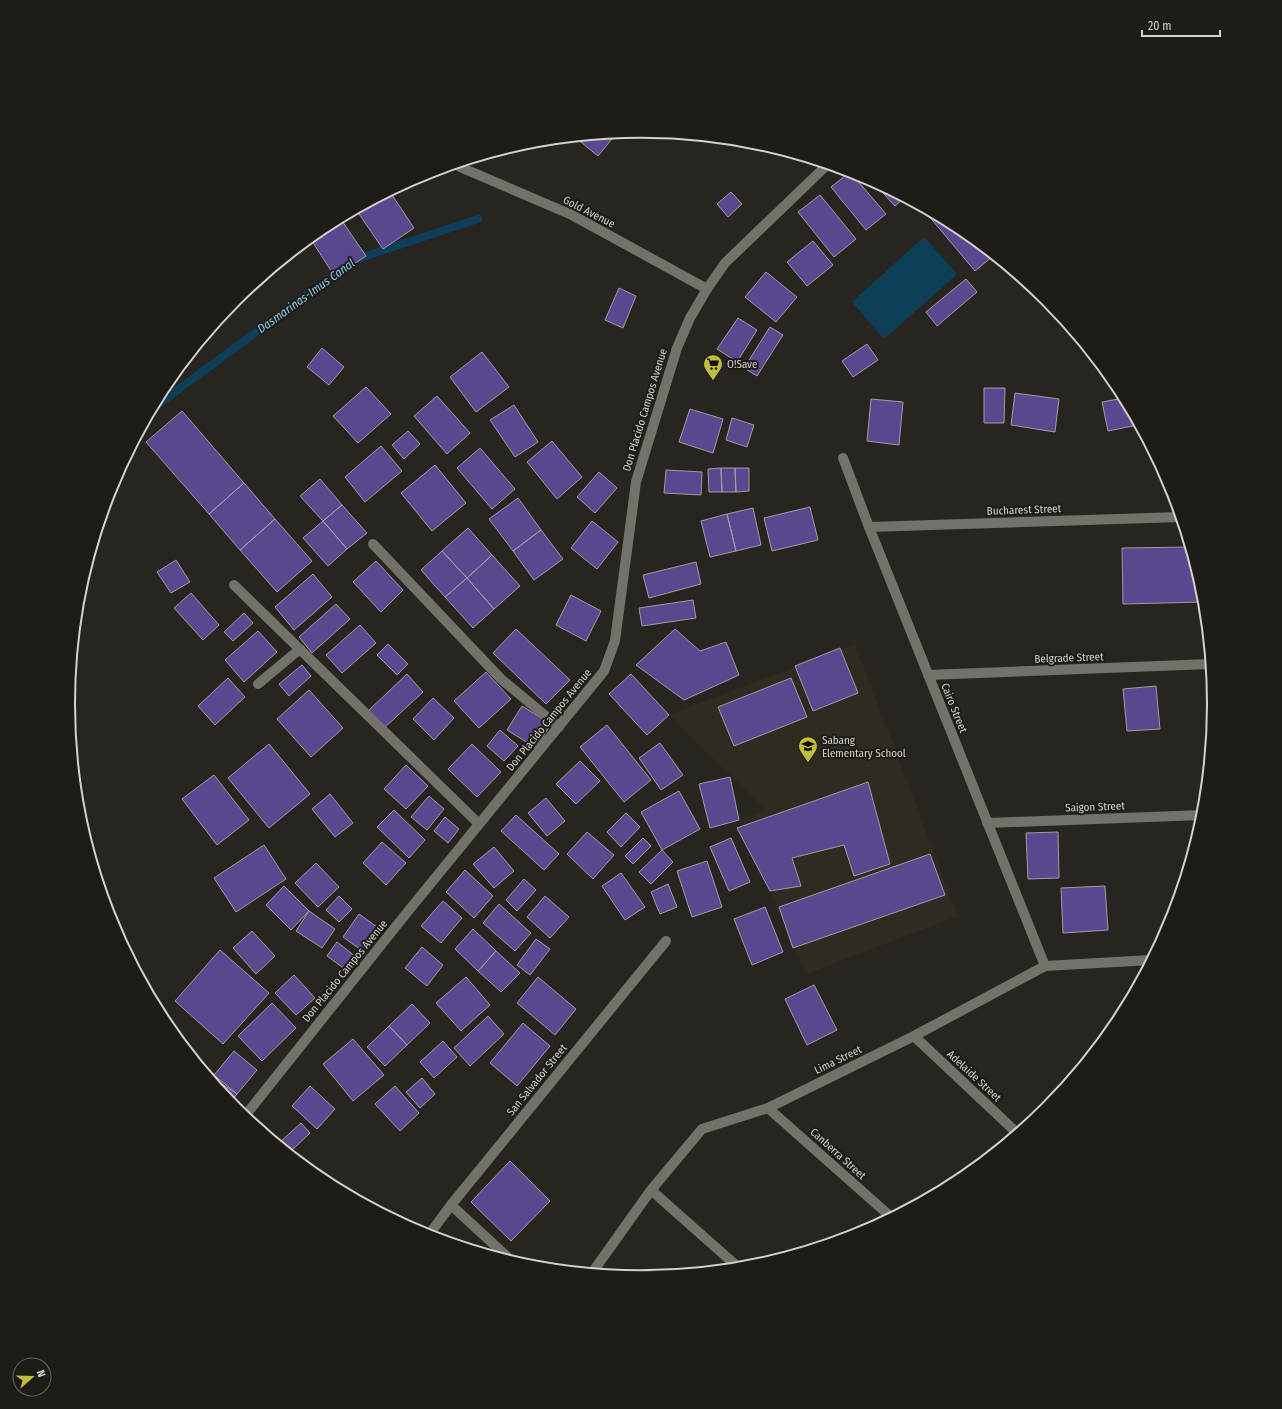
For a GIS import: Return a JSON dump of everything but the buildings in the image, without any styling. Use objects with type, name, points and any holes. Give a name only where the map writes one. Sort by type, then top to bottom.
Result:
[{"type":"street","name":"Gold Avenue","points":[[461,168],[572,214],[707,289]]},
{"type":"street","name":"Don Placido Campos Avenue","points":[[248,1112],[604,671],[615,641],[636,482],[677,348],[690,318],[707,289],[725,264],[823,169]]},
{"type":"street","name":"Cairo Street","points":[[844,458],[869,526],[1044,966]]},
{"type":"street","name":"Bucharest Street","points":[[869,526],[1175,517]]},
{"type":"street","points":[[373,544],[501,679],[559,727]]},
{"type":"street","points":[[234,585],[479,824]]},
{"type":"street","points":[[258,684],[300,649]]},
{"type":"street","name":"Belgrade Street","points":[[928,675],[1206,664]]},
{"type":"street","name":"Saigon Street","points":[[987,823],[1196,815]]},
{"type":"street","name":"San Salvador Street","points":[[432,1230],[451,1205],[666,941]]},
{"type":"street","name":"Lima Street","points":[[595,1268],[651,1190],[702,1129],[768,1108],[914,1036],[1044,966],[1146,960]]},
{"type":"street","name":"Adelaide Street","points":[[914,1036],[1013,1131]]},
{"type":"street","name":"Canberra Street","points":[[768,1108],[887,1214]]},
{"type":"street","points":[[651,1190],[733,1263]]},
{"type":"street","points":[[451,1205],[504,1253]]},
{"type":"shaded area","name":"Sabang Elementary School","points":[[855,644],[958,916],[806,974],[739,820],[765,810],[669,715]]},
{"type":"water","points":[[924,237],[957,274],[884,339],[852,302]]},
{"type":"waterway","name":"Dasmarinas-Imus Canal","points":[[357,259],[478,219]]},
{"type":"waterway","name":"Dasmarinas-Imus Canal","points":[[164,400],[342,269]]},
{"type":"place","name":"O!Save","points":[[713,381]]},
{"type":"place","name":"Sabang Elementary School","points":[[808,763]]}]
